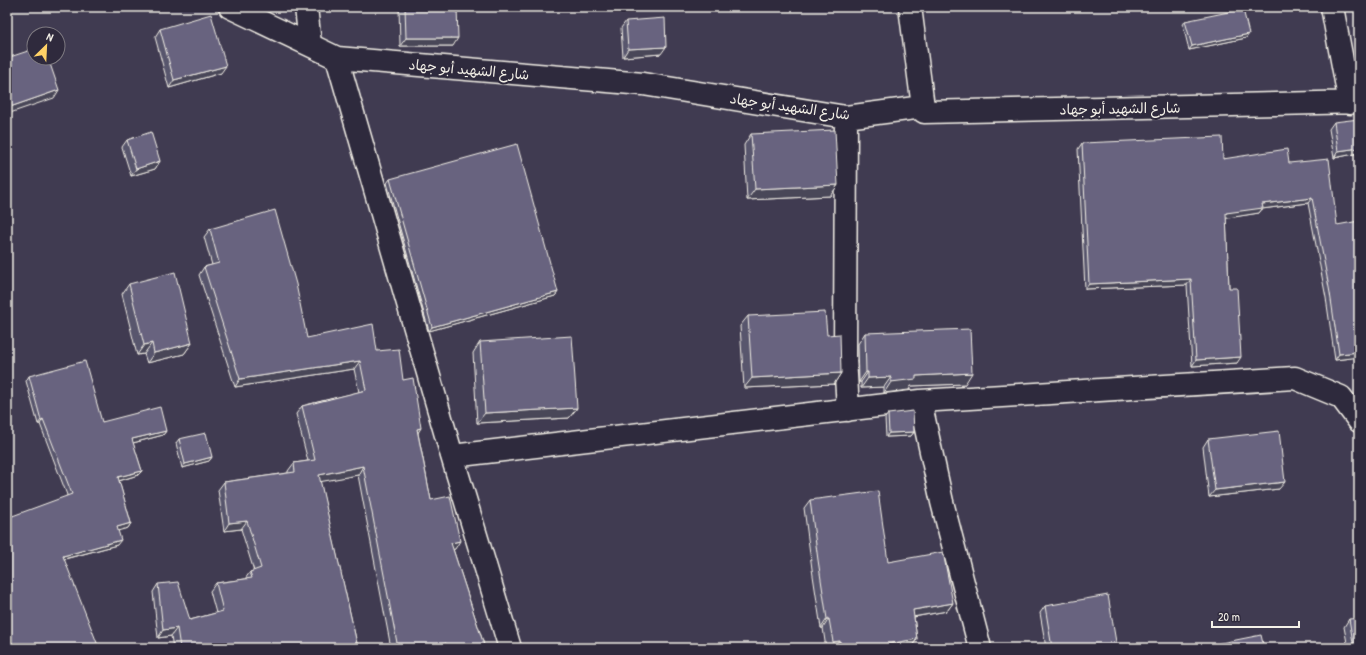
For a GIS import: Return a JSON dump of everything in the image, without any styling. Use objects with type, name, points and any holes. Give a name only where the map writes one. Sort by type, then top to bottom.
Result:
[{"type":"street","name":"شارع الشهيد أبو جهاد","points":[[230,7],[337,58],[643,84],[846,117],[923,107],[924,112],[1354,102]]},
{"type":"street","points":[[306,7],[310,44]]},
{"type":"street","points":[[910,7],[923,107]]},
{"type":"street","points":[[1332,7],[1354,102]]},
{"type":"street","points":[[337,58],[452,456],[510,648]]},
{"type":"street","points":[[846,117],[845,358],[848,410]]},
{"type":"street","points":[[452,456],[920,402],[1295,378],[1341,397],[1359,421]]},
{"type":"street","points":[[920,402],[942,502],[980,648]]},
{"type":"building","points":[[405,7],[457,8],[458,38],[406,38]]},
{"type":"building","points":[[1243,9],[1249,34],[1192,46],[1185,21]]},
{"type":"building","points":[[211,14],[226,66],[174,80],[160,29]]},
{"type":"building","points":[[665,18],[666,47],[628,49],[626,21]]},
{"type":"building","points":[[26,52],[26,66],[51,66],[59,90],[7,108],[7,58]]},
{"type":"building","points":[[1359,119],[1359,148],[1338,151],[1334,122]]},
{"type":"building","points":[[835,130],[838,185],[755,189],[751,134]]},
{"type":"building","points":[[151,132],[160,161],[136,169],[127,140]]},
{"type":"building","points":[[1222,137],[1223,159],[1287,149],[1289,163],[1329,159],[1337,225],[1359,221],[1359,352],[1339,354],[1330,293],[1312,198],[1262,204],[1263,208],[1226,213],[1229,288],[1237,288],[1241,357],[1196,360],[1191,279],[1089,284],[1082,143]]},
{"type":"building","points":[[517,144],[558,292],[432,327],[390,179]]},
{"type":"building","points":[[275,210],[296,284],[307,338],[373,324],[377,351],[399,349],[403,380],[413,378],[421,428],[417,429],[431,500],[450,496],[460,541],[451,543],[485,648],[447,648],[446,643],[430,648],[398,648],[363,466],[319,475],[358,648],[180,648],[177,628],[163,630],[158,584],[178,582],[190,620],[223,611],[216,583],[252,578],[250,572],[261,568],[247,521],[229,523],[224,482],[295,472],[294,463],[315,460],[302,406],[366,390],[360,361],[240,379],[204,267],[219,263],[210,229]]},
{"type":"building","points":[[175,272],[192,343],[154,353],[152,343],[144,345],[129,284]]},
{"type":"building","points":[[825,312],[827,335],[840,334],[841,373],[752,378],[748,316]]},
{"type":"building","points":[[970,329],[972,373],[916,376],[916,379],[891,382],[891,377],[868,378],[868,372],[866,372],[865,333]]},
{"type":"building","points":[[572,336],[577,408],[485,413],[480,342]]},
{"type":"building","points":[[85,361],[102,422],[160,407],[166,431],[132,439],[142,471],[118,477],[131,523],[117,527],[121,540],[63,556],[99,648],[7,648],[7,518],[72,494],[43,419],[41,420],[29,376]]},
{"type":"building","points":[[913,411],[914,432],[889,433],[888,414]]},
{"type":"building","points":[[1279,431],[1285,482],[1215,490],[1208,439]]},
{"type":"building","points":[[206,433],[212,457],[185,464],[179,439]]},
{"type":"building","points":[[878,491],[888,562],[943,552],[953,603],[913,610],[917,639],[865,648],[841,648],[840,641],[833,642],[829,619],[827,619],[810,500]]},
{"type":"building","points":[[1108,595],[1117,648],[1052,648],[1045,606]]},
{"type":"building","points":[[1359,618],[1359,648],[1354,648],[1349,619]]},
{"type":"building","points":[[1261,635],[1264,648],[1195,648],[1216,644]]}]
